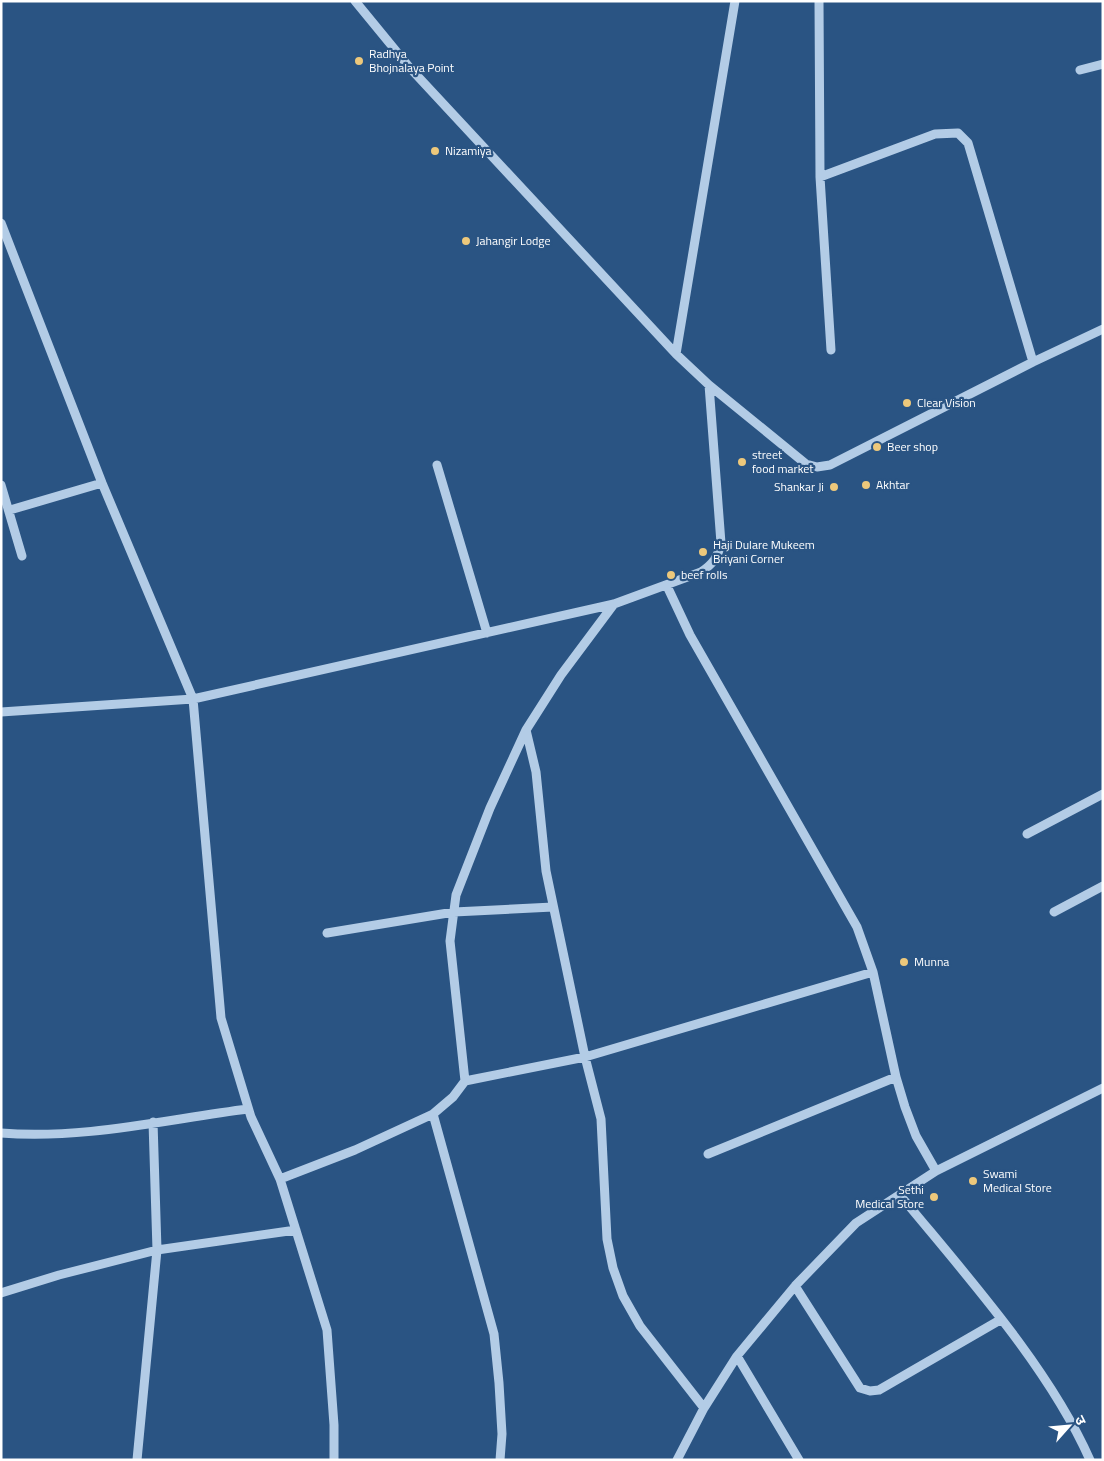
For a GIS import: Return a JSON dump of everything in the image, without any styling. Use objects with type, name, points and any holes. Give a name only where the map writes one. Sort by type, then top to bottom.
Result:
[{"type":"street","points":[[355,1],[410,68],[676,354],[709,385],[806,464],[817,468],[830,465],[1033,362],[1103,329]]},
{"type":"street","points":[[676,354],[735,1]]},
{"type":"street","points":[[818,1],[820,177],[831,350]]},
{"type":"street","points":[[1080,70],[1103,64]]},
{"type":"street","points":[[820,177],[935,134],[946,132],[958,133],[968,144],[1033,362]]},
{"type":"street","points":[[1,223],[102,483],[193,699],[222,1018],[248,1109],[280,1179],[327,1330],[334,1425],[334,1460]]},
{"type":"street","points":[[1,712],[193,699],[614,604],[701,572],[712,565],[718,555],[721,543],[709,385]]},
{"type":"street","points":[[437,465],[487,633]]},
{"type":"street","points":[[10,510],[102,483]]},
{"type":"street","points":[[1,485],[10,510],[22,556]]},
{"type":"street","points":[[667,586],[690,635],[857,927],[873,972],[896,1078],[916,1136],[936,1171]]},
{"type":"street","points":[[465,1081],[450,942],[456,895],[490,808],[526,730],[561,675],[614,604]]},
{"type":"street","points":[[526,730],[536,772],[546,872],[585,1057],[601,1119],[607,1238],[612,1268],[623,1296],[640,1326],[704,1408]]},
{"type":"street","points":[[1028,834],[1103,794]]},
{"type":"street","points":[[1054,912],[1103,886]]},
{"type":"street","points":[[327,933],[454,912],[553,907]]},
{"type":"street","points":[[280,1179],[355,1150],[432,1114],[453,1097],[465,1081],[585,1057],[873,972]]},
{"type":"street","points":[[708,1154],[896,1078]]},
{"type":"street","points":[[677,1460],[704,1408],[737,1356],[795,1286],[856,1223],[936,1171],[1103,1088]]},
{"type":"street","points":[[1,1133],[27,1135],[60,1133],[248,1109]]},
{"type":"street","points":[[432,1114],[494,1334],[500,1383],[502,1434],[500,1460]]},
{"type":"street","points":[[137,1460],[157,1250],[153,1122]]},
{"type":"street","points":[[900,1195],[1036,1368],[1076,1430],[1090,1460]]},
{"type":"street","points":[[1,1293],[59,1275],[157,1250],[296,1230]]},
{"type":"street","points":[[795,1286],[860,1388],[870,1391],[879,1390],[1000,1320]]},
{"type":"street","points":[[737,1356],[799,1460]]},
{"type":"place","name":"Radhya Bhojnalaya Point","points":[[359,61]]},
{"type":"place","name":"Nizamiya","points":[[435,151]]},
{"type":"place","name":"Jahangir Lodge","points":[[466,241]]},
{"type":"place","name":"Clear Vision","points":[[907,403]]},
{"type":"place","name":"Beer shop","points":[[877,447]]},
{"type":"place","name":"street food market","points":[[742,462]]},
{"type":"place","name":"Akhtar","points":[[866,485]]},
{"type":"place","name":"Shankar Ji","points":[[834,487]]},
{"type":"place","name":"Haji Dulare Mukeem Briyani Corner","points":[[703,552]]},
{"type":"place","name":"beef rolls","points":[[671,575]]},
{"type":"place","name":"Munna","points":[[904,962]]},
{"type":"place","name":"Swami Medical Store","points":[[973,1181]]},
{"type":"place","name":"Sethi Medical Store","points":[[934,1197]]}]
